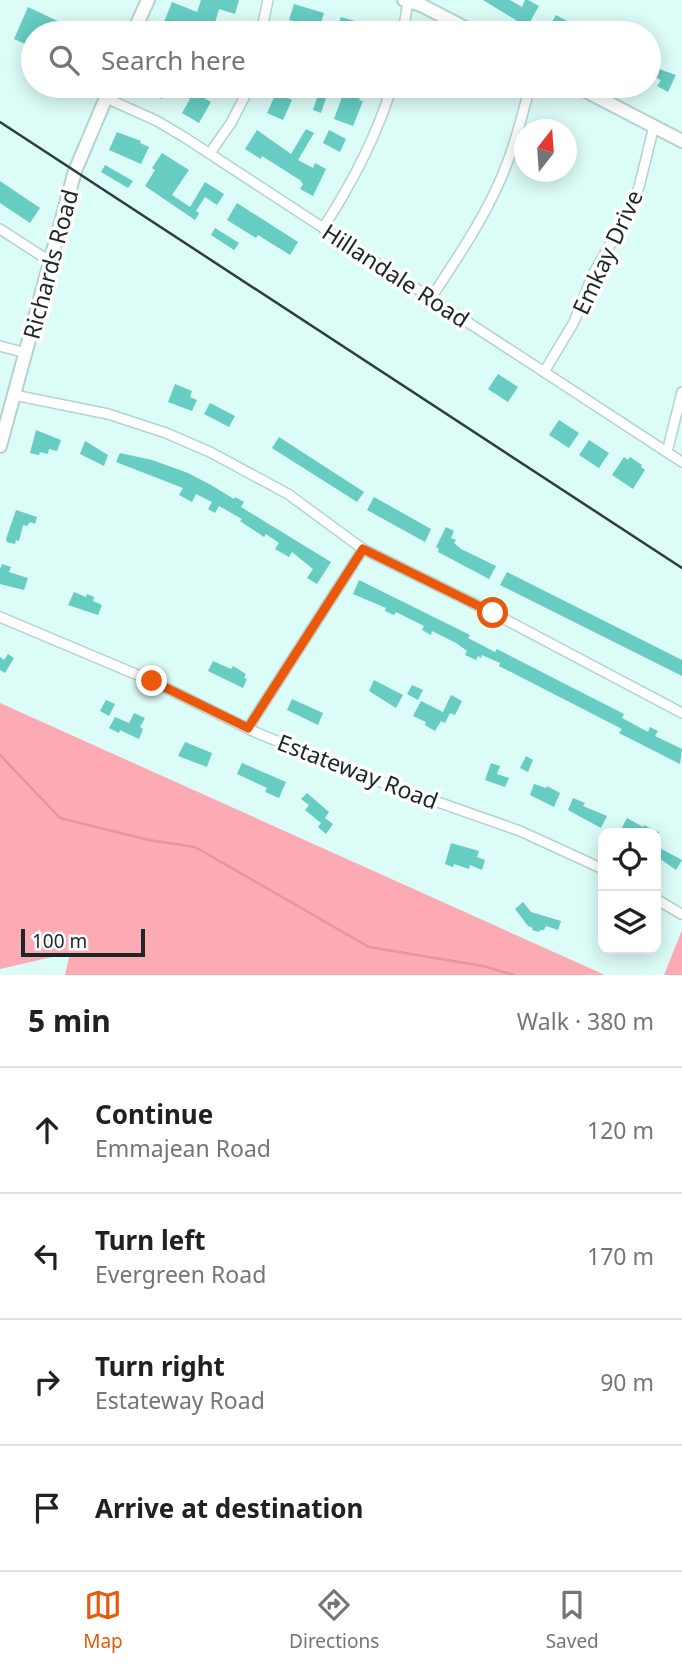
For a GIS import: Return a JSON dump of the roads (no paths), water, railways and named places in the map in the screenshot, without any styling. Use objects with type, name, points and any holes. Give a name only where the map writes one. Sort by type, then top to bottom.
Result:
[{"type":"street","points":[[138,21],[148,0]]},
{"type":"street","points":[[264,21],[268,0]]},
{"type":"street","points":[[408,21],[415,1],[452,21]]},
{"type":"street","name":"Richards Road","points":[[0,446],[75,171],[105,98]]},
{"type":"street","name":"Hillandale Road","points":[[118,98],[210,153],[682,462]]},
{"type":"street","points":[[210,153],[244,98]]},
{"type":"street","points":[[323,228],[369,150],[388,98]]},
{"type":"street","points":[[431,298],[482,217],[498,186],[518,133],[527,98]]},
{"type":"street","points":[[599,98],[682,141]]},
{"type":"street","name":"Emkay Drive","points":[[544,372],[570,330],[593,274],[628,214],[639,187],[654,126]]},
{"type":"street","points":[[0,229],[51,262]]},
{"type":"street","points":[[0,346],[26,353]]},
{"type":"street","points":[[667,452],[682,392]]},
{"type":"street","points":[[14,395],[108,414],[166,433],[210,452],[288,494],[363,549],[493,613],[682,713]]},
{"type":"street","points":[[248,728],[363,549]]},
{"type":"street","name":"Estateway Road","points":[[0,617],[114,664],[248,728],[346,770],[520,831],[598,867]]},
{"type":"street","points":[[661,902],[681,914]]},
{"type":"waterway","points":[[0,755],[60,818],[149,840],[195,847],[369,947],[483,966],[514,975]]},
{"type":"railway","points":[[0,122],[682,568]]}]
